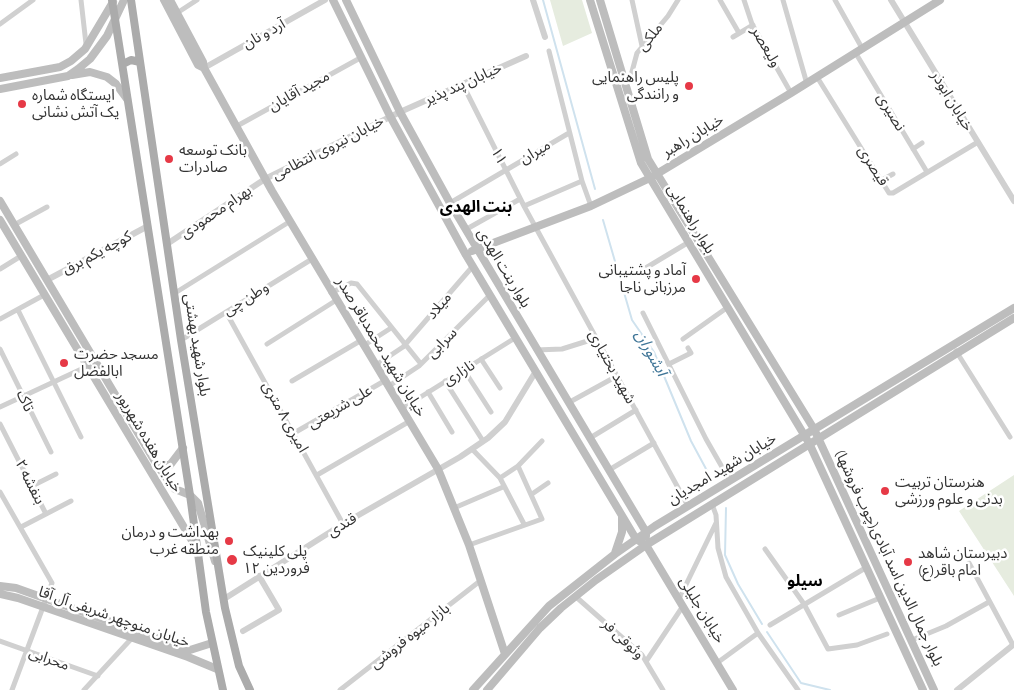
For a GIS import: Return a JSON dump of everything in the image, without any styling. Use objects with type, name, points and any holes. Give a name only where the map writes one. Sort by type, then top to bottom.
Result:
[{"type":"main road","points":[[68,76],[93,55],[116,19],[124,0]]},
{"type":"main road","name":"بلوار شهید بهشتی","points":[[131,0],[181,340],[220,576],[235,652],[250,690]]},
{"type":"main road","name":"خیابان شهید محمدباقر صدر","points":[[164,0],[198,65],[204,68]]},
{"type":"main road","name":"خیابان شهید محمدباقر صدر","points":[[170,0],[203,62],[204,68],[289,222],[333,297],[388,383],[438,469],[469,545],[505,654]]},
{"type":"main road","name":"بلوار بنت الهدی","points":[[333,0],[390,116],[466,255],[636,539]]},
{"type":"main road","name":"بلوار بنت الهدی","points":[[346,0],[400,112],[465,230],[646,532]]},
{"type":"main road","name":"بلوار راهنمایی","points":[[590,0],[633,141],[818,438]]},
{"type":"main road","name":"بلوار راهنمایی","points":[[600,0],[638,132],[653,175],[689,242],[805,435]]},
{"type":"main road","name":"خیابان راهبر","points":[[466,255],[476,249],[591,206],[653,175],[807,84],[858,50],[940,0]]},
{"type":"main road","points":[[0,78],[60,67],[71,61],[85,49],[113,1]]},
{"type":"main road","name":"بلوار شهید بهشتی","points":[[113,1],[183,448],[197,550],[212,643],[223,690]]},
{"type":"main road","points":[[123,64],[131,60],[140,62]]},
{"type":"main road","points":[[0,89],[90,72],[107,77],[116,84],[129,102]]},
{"type":"main road","points":[[11,76],[13,86]]},
{"type":"main road","name":"خیابان هفده شهریور","points":[[0,201],[157,466],[175,489],[190,495]]},
{"type":"main road","name":"خیابان هفده شهریور","points":[[1,223],[197,550]]},
{"type":"main road","name":"خیابان شهید امجدیان","points":[[473,690],[549,606],[636,539],[952,344],[1014,308]]},
{"type":"main road","name":"خیابان شهید امجدیان","points":[[487,690],[540,628],[575,596],[646,545],[1014,318]]},
{"type":"main road","points":[[571,429],[581,424]]},
{"type":"main road","name":"بلوار جمال الدین اسد آبادی(چوب فروشها)","points":[[805,435],[922,690]]},
{"type":"main road","name":"بلوار جمال الدین اسد آبادی(چوب فروشها)","points":[[818,438],[934,690]]},
{"type":"main road","points":[[157,466],[170,465],[183,448]]},
{"type":"main road","points":[[190,495],[200,508],[205,532],[220,576]]},
{"type":"main road","points":[[615,554],[622,532],[622,514]]},
{"type":"main road","points":[[646,532],[646,545]]},
{"type":"main road","points":[[636,539],[646,545]]},
{"type":"main road","name":"خیابان جلیلی","points":[[646,545],[733,690]]},
{"type":"main road","name":"خیابان منوچهر شریفی آل آقا","points":[[0,586],[16,588],[190,650],[212,643]]},
{"type":"main road","name":"خیابان منوچهر شریفی آل آقا","points":[[0,594],[18,598],[188,657],[217,669]]},
{"type":"street","points":[[0,24],[33,0]]},
{"type":"street","points":[[81,0],[87,40],[85,49]]},
{"type":"street","points":[[177,13],[197,0]]},
{"type":"street","name":"آرد و نان","points":[[204,68],[325,0]]},
{"type":"street","points":[[533,0],[545,37]]},
{"type":"street","points":[[632,0],[642,46]]},
{"type":"street","points":[[678,2],[684,0]]},
{"type":"street","points":[[720,0],[739,33]]},
{"type":"street","name":"ولیعصر","points":[[744,0],[753,25],[792,93]]},
{"type":"street","points":[[783,0],[807,84]]},
{"type":"street","name":"نصیری","points":[[835,0],[858,50],[927,172]]},
{"type":"street","name":"خیابان ابوذر","points":[[891,0],[1014,201]]},
{"type":"street","name":"ملکی","points":[[630,79],[637,53],[678,2]]},
{"type":"street","points":[[733,37],[753,25]]},
{"type":"street","points":[[549,51],[582,181],[591,206]]},
{"type":"street","name":"مجید آقایان","points":[[237,126],[362,56]]},
{"type":"street","name":"خیابان پند پذیر","points":[[390,116],[526,56]]},
{"type":"street","name":"قیصری","points":[[817,77],[891,194],[978,142]]},
{"type":"street","name":"۱۱","points":[[462,83],[536,228]]},
{"type":"street","name":"خیابان نیروی انتظامی","points":[[265,179],[390,116]]},
{"type":"street","name":"میران","points":[[450,203],[569,132]]},
{"type":"street","points":[[913,149],[922,143]]},
{"type":"street","points":[[0,164],[16,154]]},
{"type":"street","points":[[882,180],[893,174]]},
{"type":"street","name":"بهرام محمودی","points":[[167,244],[265,179]]},
{"type":"street","points":[[524,206],[582,181]]},
{"type":"street","points":[[465,230],[520,199]]},
{"type":"street","points":[[1,223],[12,222],[47,206]]},
{"type":"street","points":[[175,294],[289,222]]},
{"type":"street","name":"کوچه یکم برق","points":[[47,280],[148,226]]},
{"type":"street","name":"شهید بختیاری","points":[[536,228],[688,506]]},
{"type":"street","points":[[644,269],[689,242]]},
{"type":"street","points":[[0,269],[22,256]]},
{"type":"street","name":"وطن چی","points":[[181,340],[312,259]]},
{"type":"street","name":"میلاد","points":[[376,366],[405,345],[473,266]]},
{"type":"street","points":[[267,344],[351,283],[357,284],[421,364]]},
{"type":"street","points":[[0,319],[44,295]]},
{"type":"street","name":"سرابی","points":[[388,383],[421,364],[490,295]]},
{"type":"street","points":[[683,339],[728,307]]},
{"type":"street","points":[[18,310],[81,437]]},
{"type":"street","name":"امیری ۸ متری","points":[[226,312],[343,524]]},
{"type":"street","points":[[643,313],[706,439],[730,480]]},
{"type":"street","points":[[292,381],[391,328]]},
{"type":"street","name":"نازاری","points":[[403,408],[515,338]]},
{"type":"street","points":[[536,350],[562,349],[597,338]]},
{"type":"street","points":[[952,344],[1010,437]]},
{"type":"street","points":[[669,364],[691,353],[688,348]]},
{"type":"street","name":"تاک","points":[[0,349],[51,452]]},
{"type":"street","points":[[481,359],[500,388]]},
{"type":"street","points":[[0,407],[88,366]]},
{"type":"street","points":[[464,370],[490,412]]},
{"type":"street","name":"قندی","points":[[224,599],[343,524],[483,441],[505,422],[536,371]]},
{"type":"street","points":[[568,403],[617,376]]},
{"type":"street","points":[[445,381],[483,441]]},
{"type":"street","name":"علی شریعتی","points":[[294,433],[388,383]]},
{"type":"street","points":[[428,392],[452,432]]},
{"type":"street","points":[[590,438],[636,410]]},
{"type":"street","points":[[317,475],[410,421]]},
{"type":"street","name":"بنفشه ۲","points":[[0,424],[46,514]]},
{"type":"street","points":[[500,478],[518,466],[542,441]]},
{"type":"street","points":[[609,470],[654,443]]},
{"type":"street","points":[[472,449],[500,478],[503,488],[524,524]]},
{"type":"street","points":[[469,545],[524,524],[540,520],[542,517],[518,466]]},
{"type":"street","points":[[32,486],[56,474]]},
{"type":"street","points":[[532,494],[548,483]]},
{"type":"street","points":[[454,508],[503,488]]},
{"type":"street","points":[[0,492],[52,583],[12,690]]},
{"type":"street","points":[[20,527],[72,501]]},
{"type":"street","points":[[712,504],[718,548],[726,577],[758,633],[798,690]]},
{"type":"street","points":[[647,660],[681,602],[716,523]]},
{"type":"street","points":[[765,549],[804,604],[828,649],[857,645],[887,634]]},
{"type":"street","points":[[969,563],[1013,644]]},
{"type":"street","points":[[770,625],[867,567]]},
{"type":"street","points":[[244,631],[279,610],[259,576]]},
{"type":"street","name":"بازار میوه فروشی","points":[[343,689],[480,581]]},
{"type":"street","name":"وثوقی فر","points":[[575,596],[647,660],[663,690]]},
{"type":"street","points":[[839,615],[880,598]]},
{"type":"street","points":[[912,640],[946,626],[989,602]]},
{"type":"street","points":[[717,663],[758,633]]},
{"type":"street","points":[[84,690],[132,638]]},
{"type":"street","name":"محرابی","points":[[0,641],[98,676]]},
{"type":"street","points":[[957,690],[1013,644]]},
{"type":"street","points":[[963,690],[1013,644]]},
{"type":"street","points":[[494,681],[495,690]]},
{"type":"shaded area","points":[[550,0],[582,0],[592,33],[563,46]]},
{"type":"shaded area","points":[[1014,475],[1014,596],[959,511]]},
{"type":"waterway","name":"آبشوران","points":[[543,0],[595,189]]},
{"type":"waterway","name":"آبشوران","points":[[603,220],[632,320],[654,352],[691,441],[712,480]]},
{"type":"waterway","name":"آبشوران","points":[[726,508],[725,555],[738,584],[762,624]]},
{"type":"waterway","name":"آبشوران","points":[[767,632],[801,683],[830,690]]},
{"type":"place","name":"پلیس راهنمایی و رانندگی","points":[[689,86]]},
{"type":"place","name":"ایستگاه شماره یک آتش نشانی","points":[[22,104]]},
{"type":"place","name":"بانک توسعه صادرات","points":[[169,159]]},
{"type":"place","name":"آماد و پشتیبانی مرزبانی ناجا","points":[[696,279]]},
{"type":"place","name":"مسجد حضرت ابالفضل","points":[[64,363]]},
{"type":"place","name":"هنرستان تربیت بدنی و علوم ورزشی","points":[[885,491]]},
{"type":"place","name":"بهداشت و درمان منطقه غرب","points":[[229,541]]},
{"type":"place","name":"پلی کلینیک ۱۲ فروردین","points":[[232,560]]},
{"type":"place","name":"دبیرستان شاهد امام باقر(ع)","points":[[908,562]]},
{"type":"district","name":"بنت الهدی","points":[[476,207]]},
{"type":"district","name":"سیلو","points":[[805,581]]}]
